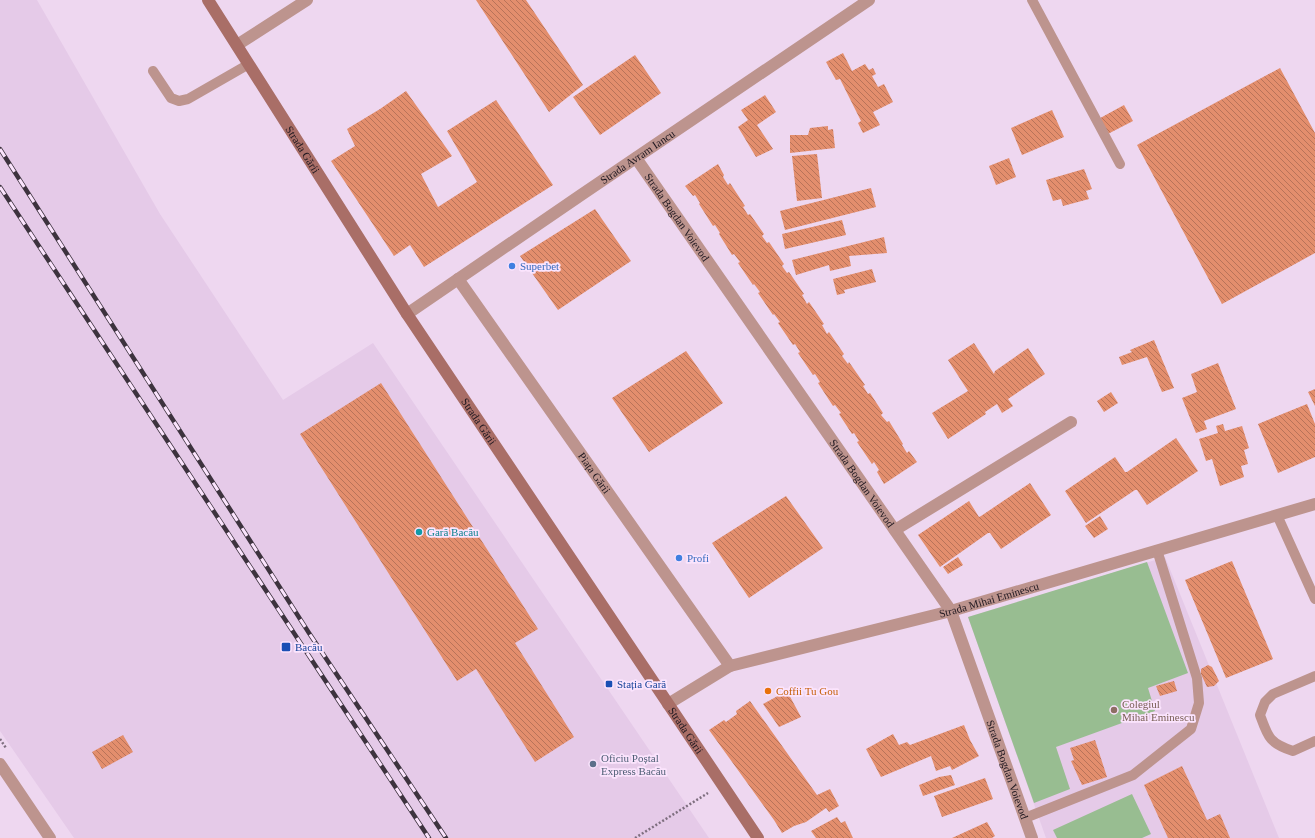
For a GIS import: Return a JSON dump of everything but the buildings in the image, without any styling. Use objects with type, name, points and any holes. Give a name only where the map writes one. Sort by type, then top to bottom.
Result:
[{"type":"main road","name":"Strada Gării","points":[[208,0],[407,314],[758,838]]},
{"type":"street","points":[[237,45],[307,0]]},
{"type":"street","name":"Strada Avram Iancu","points":[[407,314],[868,0]]},
{"type":"street","name":"Strada Bogdan Voievod","points":[[636,158],[951,611],[1032,838]]},
{"type":"street","name":"Piața Gării","points":[[458,280],[730,666]]},
{"type":"street","points":[[895,530],[1071,422]]},
{"type":"street","name":"Strada Mihai Eminescu","points":[[668,704],[730,666],[951,611],[1315,504]]},
{"type":"street","points":[[0,764],[50,838]]},
{"type":"lane","points":[[1032,0],[1120,164]]},
{"type":"lane","points":[[153,71],[171,98],[179,101],[188,99],[249,64]]},
{"type":"lane","points":[[1277,515],[1315,599]]},
{"type":"lane","points":[[1025,818],[1133,775],[1191,729],[1199,702],[1198,678],[1157,550]]},
{"type":"lane","points":[[1315,676],[1273,694],[1265,702],[1260,715],[1268,736],[1280,746],[1293,751],[1315,741]]},
{"type":"path","points":[[635,838],[722,784]]},
{"type":"shaded area","points":[[0,0],[37,0],[160,214],[283,400],[373,343],[709,838],[74,838],[0,731]]},
{"type":"shaded area","name":"Colegiul Mihai Eminescu","points":[[1165,557],[1279,838],[1046,838],[968,617]]},
{"type":"green space","points":[[1147,562],[1188,673],[1148,688],[1155,711],[1056,747],[1070,789],[1034,803],[968,617]]},
{"type":"green space","points":[[1132,794],[1151,834],[1142,838],[1057,838],[1053,830]]},
{"type":"railway","points":[[0,149],[309,633],[446,838]]},
{"type":"railway","points":[[0,187],[429,838]]},
{"type":"place","name":"Superbet","points":[[512,266]]},
{"type":"place","name":"Gară Bacău","points":[[419,532]]},
{"type":"place","name":"Profi","points":[[679,558]]},
{"type":"place","name":"Bacău","points":[[286,647]]},
{"type":"place","name":"Stația Gară","points":[[609,684]]},
{"type":"place","name":"Coffii Tu Gou","points":[[768,691]]},
{"type":"place","name":"Colegiul Mihai Eminescu","points":[[1114,710]]},
{"type":"place","name":"Oficiu Poștal Express Bacău","points":[[593,764]]}]
